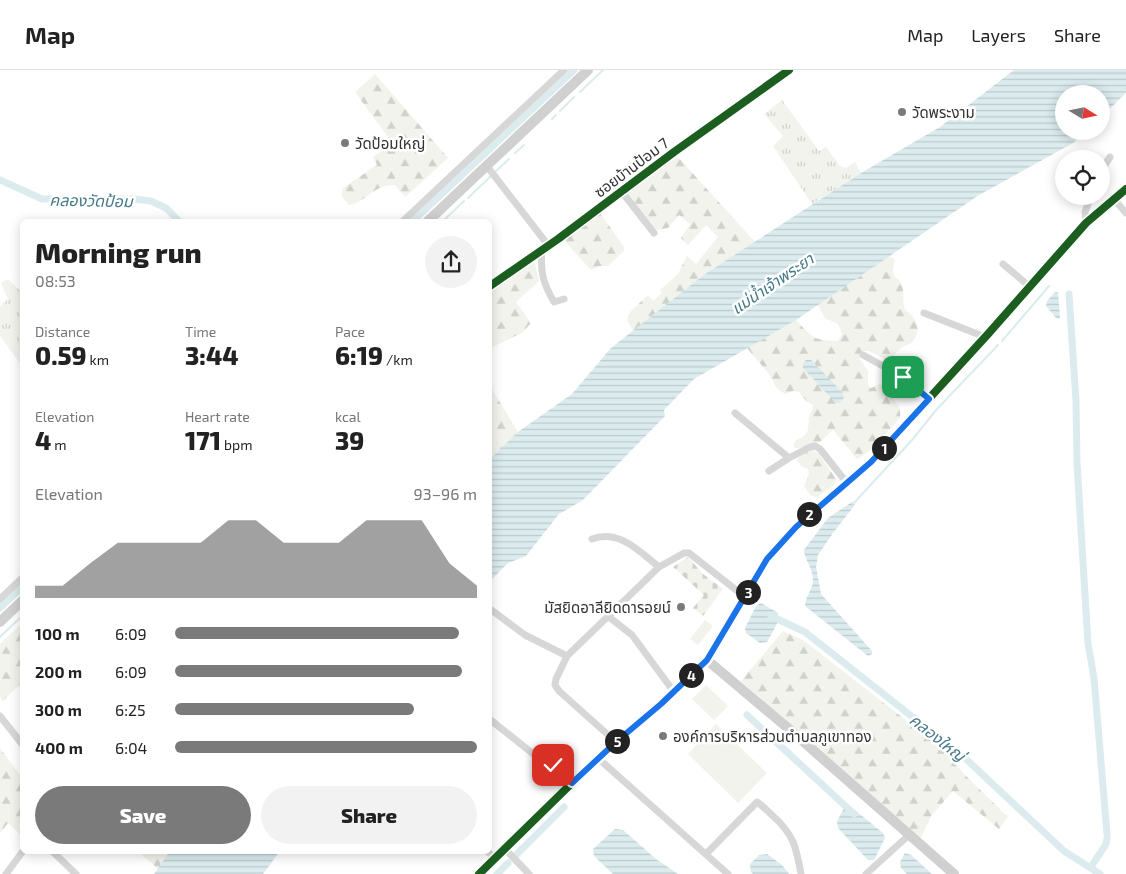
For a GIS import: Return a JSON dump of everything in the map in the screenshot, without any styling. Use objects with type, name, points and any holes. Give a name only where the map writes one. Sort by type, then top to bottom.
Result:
[{"type":"street","points":[[405,219],[564,70]]},
{"type":"street","points":[[430,219],[588,70]]},
{"type":"street","name":"ซอยบ้านป้อม 7","points":[[492,285],[789,70]]},
{"type":"street","points":[[486,165],[545,247],[540,263],[544,283],[554,302],[564,299]]},
{"type":"street","points":[[492,854],[504,848],[616,742],[674,692],[707,660],[767,559],[796,527],[871,462],[985,337],[1086,222],[1126,189]]},
{"type":"street","points":[[622,192],[654,233]]},
{"type":"street","points":[[1113,198],[1126,213]]},
{"type":"street","points":[[1086,222],[1085,212],[1088,205]]},
{"type":"street","points":[[1003,264],[1029,286]]},
{"type":"street","points":[[924,313],[985,337]]},
{"type":"street","points":[[863,354],[903,377],[929,399]]},
{"type":"street","points":[[735,413],[789,458]]},
{"type":"street","points":[[769,471],[789,458],[815,446],[820,449],[848,483]]},
{"type":"street","points":[[592,539],[600,536],[619,538],[626,541],[659,567]]},
{"type":"street","points":[[616,742],[555,685],[567,656],[659,567],[684,553],[689,553],[745,597]]},
{"type":"street","points":[[0,599],[20,580]]},
{"type":"street","points":[[0,622],[20,603]]},
{"type":"street","points":[[492,610],[526,635],[567,656]]},
{"type":"street","points":[[609,617],[632,635],[674,692]]},
{"type":"street","points":[[707,660],[789,729],[954,874]]},
{"type":"street","points":[[0,716],[20,741]]},
{"type":"street","points":[[492,721],[542,761],[553,765],[572,783]]},
{"type":"street","points":[[599,759],[707,853],[728,874]]},
{"type":"street","points":[[707,853],[757,802],[782,824],[790,834],[795,844],[801,874]]},
{"type":"street","points":[[866,874],[909,835]]},
{"type":"street","points":[[504,848],[529,874]]},
{"type":"street","points":[[6,874],[21,854]]},
{"type":"street","points":[[55,854],[76,874]]},
{"type":"street","points":[[478,874],[491,854]]},
{"type":"green space","points":[[375,74],[448,158],[405,197],[395,185],[388,185],[375,190],[355,204],[349,205],[341,195],[343,188],[377,165],[373,157],[393,144],[355,92]]},
{"type":"green space","points":[[782,100],[819,151],[826,147],[840,166],[846,168],[855,162],[861,173],[812,204],[773,146],[783,136],[764,114]]},
{"type":"green space","points":[[677,156],[755,242],[705,274],[633,331],[627,320],[630,312],[648,295],[653,301],[662,293],[660,290],[678,274],[687,256],[696,264],[718,237],[706,225],[688,245],[681,238],[690,224],[679,215],[668,228],[657,230],[627,194]]},
{"type":"green space","points":[[600,213],[624,247],[624,251],[608,266],[600,266],[591,270],[566,243],[566,238]]},
{"type":"green space","points":[[889,256],[895,260],[894,276],[903,288],[905,310],[913,317],[917,325],[917,334],[911,343],[901,348],[891,357],[885,359],[869,351],[864,351],[859,358],[868,371],[868,384],[871,388],[879,384],[886,386],[898,405],[900,418],[871,450],[857,459],[833,430],[820,442],[795,448],[793,445],[796,440],[807,432],[813,405],[806,401],[799,392],[793,391],[786,394],[779,390],[768,373],[747,348],[796,320],[818,339],[838,341],[842,334],[838,324],[825,318],[818,305]]},
{"type":"green space","points":[[532,262],[535,264],[539,281],[516,302],[531,323],[522,333],[492,347],[492,292]]},
{"type":"green space","points":[[8,279],[20,291],[20,363],[0,336],[0,307],[8,299],[1,283]]},
{"type":"green space","points":[[492,389],[518,432],[492,457]]},
{"type":"green space","points":[[812,450],[819,454],[836,479],[834,485],[817,497],[811,496],[804,486],[809,474],[808,469],[801,466],[797,460],[800,456]]},
{"type":"green space","points":[[688,557],[703,574],[723,589],[703,616],[693,608],[704,595],[673,567]]},
{"type":"green space","points":[[705,620],[713,626],[698,645],[690,639]]},
{"type":"green space","points":[[19,626],[20,686],[3,701],[0,697],[0,644]]},
{"type":"green space","points":[[783,631],[803,640],[939,746],[965,775],[1008,817],[999,829],[953,791],[932,815],[920,839],[741,681]]},
{"type":"green space","points":[[706,685],[728,706],[714,720],[692,699]]},
{"type":"green space","points":[[716,724],[767,773],[738,803],[688,754]]},
{"type":"green space","points":[[0,748],[20,775],[20,834],[8,823],[0,833]]},
{"type":"green space","points":[[142,854],[168,854],[158,869]]},
{"type":"water","name":"แม่น้ำเจ้าพระยา","points":[[1014,70],[1126,70],[1126,93],[1110,108],[1110,85],[1055,85],[1055,140],[1076,140],[1073,143],[1060,150],[1055,150],[1055,153],[979,195],[796,320],[694,379],[664,410],[665,416],[583,500],[559,514],[526,556],[508,563],[492,579],[492,457],[518,432],[572,394],[611,348],[705,274],[861,173],[940,127]]},
{"type":"water","points":[[1055,292],[1058,292],[1059,319],[1046,306],[1047,301]]},
{"type":"water","points":[[806,360],[811,360],[843,393],[844,398],[839,403],[835,402],[803,368],[803,363]]},
{"type":"water","points":[[852,502],[855,504],[854,506],[818,555],[816,567],[821,594],[872,651],[872,654],[868,656],[805,606],[813,580],[804,550],[828,518]]},
{"type":"water","points":[[761,603],[778,613],[778,622],[767,642],[760,643],[746,633],[745,628],[756,606]]},
{"type":"water","points":[[850,806],[883,833],[885,838],[874,860],[868,860],[838,828],[837,821],[844,808]]},
{"type":"water","points":[[615,829],[623,830],[656,859],[678,874],[613,874],[594,856],[593,849]]},
{"type":"water","points":[[905,853],[911,855],[932,874],[907,874],[901,868],[900,862]]},
{"type":"water","points":[[168,854],[278,854],[263,874],[154,874]]},
{"type":"water","points":[[767,854],[782,865],[789,874],[753,874],[750,864],[759,855]]},
{"type":"waterway","points":[[415,219],[574,70]]},
{"type":"waterway","points":[[580,92],[603,70]]},
{"type":"waterway","points":[[560,111],[574,97]]},
{"type":"waterway","points":[[552,119],[556,115]]},
{"type":"waterway","points":[[515,153],[524,145]]},
{"type":"waterway","points":[[495,172],[509,159]]},
{"type":"waterway","points":[[468,198],[491,176]]},
{"type":"waterway","name":"คลองวัดป้อม","points":[[0,180],[42,199],[134,199],[151,201],[166,208],[177,219]]},
{"type":"waterway","points":[[445,219],[464,201]]},
{"type":"waterway","points":[[1002,341],[1049,286]]},
{"type":"waterway","points":[[1069,294],[1088,644],[1094,678],[1107,834]]},
{"type":"waterway","points":[[853,504],[912,440],[937,409],[998,345]]},
{"type":"waterway","points":[[0,608],[20,589]]},
{"type":"waterway","name":"คลองใหญ่","points":[[771,616],[805,632],[967,760],[1064,851],[1100,874]]},
{"type":"waterway","points":[[0,637],[20,618]]},
{"type":"waterway","points":[[747,715],[854,814]]},
{"type":"waterway","points":[[514,857],[564,807]]},
{"type":"waterway","points":[[1091,867],[1106,844],[1107,838]]},
{"type":"waterway","points":[[497,874],[508,863]]},
{"type":"cycle path","points":[[492,285],[558,239],[674,152],[789,70]]},
{"type":"cycle path","points":[[479,874],[572,783],[661,704],[707,660],[767,559],[796,527],[871,462],[1086,223],[1126,189]]},
{"type":"place","name":"วัดพระงาม","points":[[902,112]]},
{"type":"place","name":"วัดป้อมใหญ่","points":[[345,143]]},
{"type":"place","name":"มัสยิดอาลียิดดารอยน์","points":[[681,607]]},
{"type":"place","name":"องค์การบริหารส่วนตำบลภูเขาทอง","points":[[663,736]]},
{"type":"route","points":[[553,765],[572,783],[661,704],[707,660],[767,559],[796,527],[871,462],[929,399],[903,377]]}]
